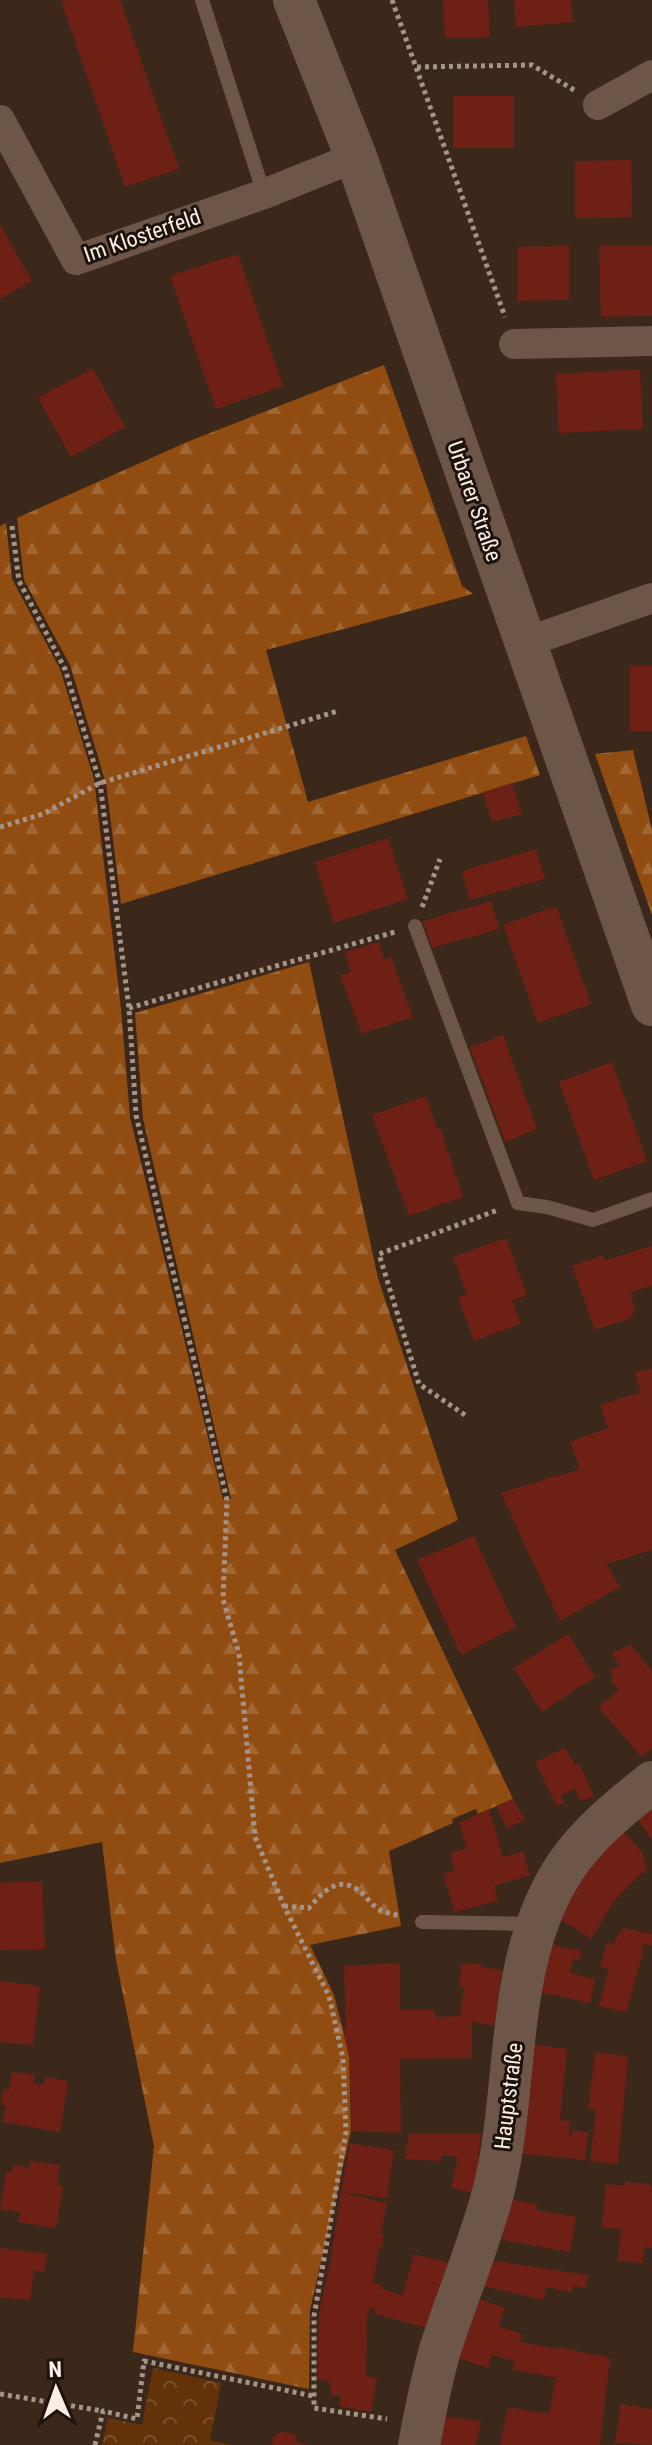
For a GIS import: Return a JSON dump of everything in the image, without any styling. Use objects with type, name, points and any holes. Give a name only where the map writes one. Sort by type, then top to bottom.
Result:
[{"type":"street","name":"Urbarer Straße","points":[[294,0],[356,157],[652,1005]]},
{"type":"street","points":[[598,105],[652,75]]},
{"type":"street","name":"Im Klosterfeld","points":[[0,120],[76,260],[264,194],[356,157]]},
{"type":"street","points":[[514,344],[652,341]]},
{"type":"street","points":[[524,643],[652,598]]},
{"type":"street","name":"Hauptstraße","points":[[421,2435],[440,2351],[495,2186],[522,1989],[538,1924],[550,1893],[567,1865],[618,1809],[652,1782]]},
{"type":"lane","points":[[202,0],[264,194]]},
{"type":"lane","points":[[415,926],[518,1203],[547,1207],[593,1220],[652,1199]]},
{"type":"lane","points":[[422,1922],[538,1924]]},
{"type":"path","points":[[392,0],[514,344]]},
{"type":"path","points":[[417,67],[532,65],[598,105]]},
{"type":"path","points":[[12,526],[19,581],[65,669],[100,783],[129,1008],[136,1115],[227,1500],[223,1599],[239,1654],[255,1837],[284,1906],[329,1996],[343,2058],[346,2132],[314,2316],[314,2408],[421,2435]]},
{"type":"path","points":[[0,827],[43,814],[100,783],[338,711]]},
{"type":"path","points":[[129,1008],[415,926],[440,859]]},
{"type":"path","points":[[465,1415],[419,1384],[379,1254],[518,1203]]},
{"type":"path","points":[[284,1906],[309,1908],[325,1889],[338,1884],[360,1891],[380,1910],[422,1922]]},
{"type":"path","points":[[0,2394],[137,2419],[144,2361],[313,2396]]},
{"type":"path","points":[[95,2445],[103,2411]]},
{"type":"green space","points":[[384,365],[462,586],[473,594],[266,650],[308,802],[526,736],[540,775],[121,904],[106,783],[70,665],[24,580],[17,518],[187,442]]},
{"type":"green space","points":[[6,523],[12,579],[60,669],[94,779],[121,1009],[130,1117],[223,1499],[231,1499],[143,1119],[135,1013],[309,962],[378,1278],[458,1520],[395,1550],[513,1799],[478,1814],[476,1809],[452,1819],[453,1823],[389,1851],[401,1926],[310,1945],[334,1995],[349,2055],[351,2131],[310,2310],[309,2389],[133,2352],[154,2146],[116,1960],[102,1842],[0,1863],[0,526]]},
{"type":"green space","points":[[633,750],[652,830],[652,915],[595,754]]},
{"type":"green space","points":[[153,2368],[221,2383],[210,2440],[231,2445],[102,2445],[108,2418],[142,2425]]},
{"type":"building","points":[[61,0],[120,0],[179,169],[125,187]]},
{"type":"building","points":[[443,0],[488,0],[490,37],[445,38]]},
{"type":"building","points":[[514,0],[571,0],[573,22],[516,27]]},
{"type":"building","points":[[453,96],[514,96],[514,148],[453,148]]},
{"type":"building","points":[[631,160],[632,217],[575,218],[575,161]]},
{"type":"building","points":[[0,224],[32,281],[0,299]]},
{"type":"building","points":[[652,245],[652,316],[601,317],[599,246]]},
{"type":"building","points":[[569,246],[569,300],[518,301],[518,247]]},
{"type":"building","points":[[238,254],[283,386],[216,409],[170,276]]},
{"type":"building","points":[[93,368],[125,427],[71,457],[38,398]]},
{"type":"building","points":[[640,369],[643,429],[559,433],[556,374]]},
{"type":"building","points":[[630,666],[652,666],[652,731],[630,731]]},
{"type":"building","points":[[512,783],[522,814],[492,822],[483,792]]},
{"type":"building","points":[[388,838],[408,899],[334,923],[315,862]]},
{"type":"building","points":[[536,849],[545,879],[470,900],[462,871]]},
{"type":"building","points":[[491,901],[499,929],[432,948],[423,921]]},
{"type":"building","points":[[556,906],[591,1004],[538,1023],[503,925]]},
{"type":"building","points":[[379,942],[384,960],[391,957],[413,1017],[362,1034],[340,975],[351,972],[345,952]]},
{"type":"building","points":[[503,1035],[537,1129],[505,1142],[470,1047]]},
{"type":"building","points":[[612,1062],[647,1161],[594,1180],[559,1082]]},
{"type":"building","points":[[426,1096],[463,1197],[409,1216],[372,1115]]},
{"type":"building","points":[[506,1238],[527,1295],[512,1301],[521,1324],[474,1341],[458,1297],[467,1294],[453,1257]]},
{"type":"building","points":[[652,1246],[652,1285],[630,1293],[635,1309],[631,1318],[595,1330],[572,1266],[603,1255],[605,1260]]},
{"type":"building","points":[[652,1368],[652,1550],[606,1564],[620,1587],[560,1621],[501,1493],[580,1469],[570,1442],[608,1428],[600,1405],[641,1392],[635,1373]]},
{"type":"building","points":[[474,1536],[516,1627],[461,1655],[417,1560]]},
{"type":"building","points":[[568,1634],[595,1677],[542,1712],[514,1668]]},
{"type":"building","points":[[632,1645],[652,1672],[652,1748],[641,1757],[599,1707],[619,1690],[610,1679],[614,1676],[609,1670],[619,1666],[612,1652]]},
{"type":"building","points":[[565,1748],[576,1766],[579,1764],[594,1796],[581,1801],[575,1789],[561,1795],[564,1803],[557,1806],[535,1762]]},
{"type":"building","points":[[513,1799],[525,1820],[507,1828],[496,1806]]},
{"type":"building","points":[[652,1807],[652,1840],[636,1818]]},
{"type":"building","points":[[489,1809],[503,1857],[523,1852],[530,1875],[494,1886],[498,1901],[455,1912],[443,1874],[455,1871],[450,1853],[467,1848],[459,1823]]},
{"type":"building","points":[[623,1832],[642,1852],[647,1868],[614,1901],[591,1939],[555,1916],[579,1879]]},
{"type":"building","points":[[42,1881],[45,1949],[0,1950],[0,1883]]},
{"type":"building","points":[[623,1928],[652,1934],[652,1945],[642,1945],[643,1953],[626,2012],[599,2006],[609,1969],[600,1966],[607,1943],[613,1944]]},
{"type":"building","points":[[549,1944],[581,1951],[580,1960],[573,1959],[570,1973],[595,1979],[590,2003],[539,1992]]},
{"type":"building","points":[[400,1963],[400,2010],[434,2010],[435,2017],[460,2016],[464,1987],[460,1986],[461,1963],[502,1970],[494,2026],[472,2022],[472,2058],[400,2059],[401,2133],[352,2131],[349,2057],[343,2030],[346,2028],[344,1966]]},
{"type":"building","points":[[0,1981],[40,1986],[33,2045],[0,2042]]},
{"type":"building","points":[[528,2044],[567,2049],[560,2120],[570,2121],[569,2136],[572,2136],[572,2130],[588,2132],[585,2160],[515,2153]]},
{"type":"building","points":[[595,2053],[628,2056],[618,2164],[590,2161],[596,2110],[588,2110]]},
{"type":"building","points":[[12,2072],[35,2075],[33,2083],[44,2085],[45,2077],[68,2081],[60,2132],[3,2122],[6,2105],[1,2104],[3,2089],[9,2090]]},
{"type":"building","points":[[409,2133],[481,2134],[478,2159],[486,2160],[478,2194],[451,2188],[458,2157],[442,2155],[441,2161],[405,2159]]},
{"type":"building","points":[[350,2143],[394,2150],[387,2198],[341,2192]]},
{"type":"building","points":[[30,2161],[60,2165],[57,2185],[63,2186],[56,2228],[18,2222],[20,2212],[0,2209],[6,2172],[12,2173],[13,2165],[29,2168]]},
{"type":"building","points":[[625,2182],[650,2184],[652,2190],[652,2248],[644,2247],[643,2263],[618,2261],[621,2229],[602,2227],[606,2184],[625,2186]]},
{"type":"building","points":[[341,2192],[387,2203],[381,2234],[384,2235],[382,2248],[379,2248],[373,2283],[383,2286],[382,2289],[403,2295],[414,2254],[451,2263],[431,2329],[374,2314],[376,2309],[370,2308],[367,2317],[366,2376],[377,2378],[371,2412],[339,2406],[341,2396],[332,2395],[329,2381],[317,2380],[319,2312]]},
{"type":"building","points":[[509,2199],[537,2204],[536,2210],[576,2217],[570,2252],[502,2240]]},
{"type":"building","points":[[0,2248],[47,2254],[44,2272],[34,2270],[30,2301],[0,2297]]},
{"type":"building","points":[[488,2260],[588,2275],[586,2288],[573,2286],[572,2292],[546,2287],[544,2300],[482,2286]]},
{"type":"building","points":[[478,2299],[505,2308],[499,2324],[522,2334],[520,2342],[610,2358],[600,2445],[500,2445],[508,2407],[549,2414],[556,2378],[512,2369],[515,2361],[492,2355],[488,2368],[453,2356]]},
{"type":"building","points":[[621,2404],[652,2409],[652,2445],[615,2443]]},
{"type":"building","points":[[439,2416],[481,2421],[476,2445],[433,2445]]},
{"type":"building","points":[[281,2432],[294,2434],[297,2442],[307,2445],[272,2445],[274,2436]]}]
